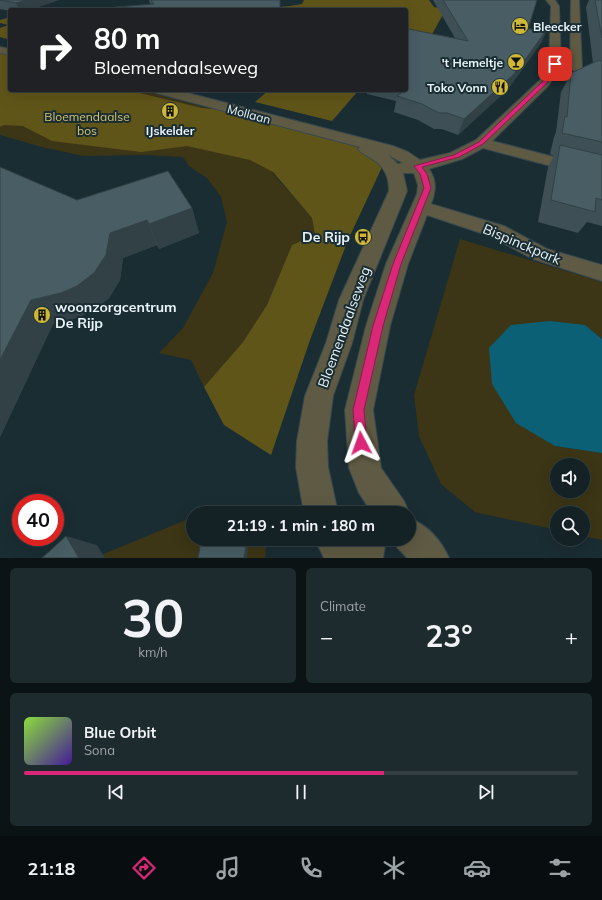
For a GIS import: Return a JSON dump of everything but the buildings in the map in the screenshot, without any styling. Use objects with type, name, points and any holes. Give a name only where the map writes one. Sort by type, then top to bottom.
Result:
[{"type":"street","points":[[406,168],[456,156],[481,143],[545,82],[555,64],[555,6],[550,0]]},
{"type":"street","points":[[555,64],[582,69],[577,2]]},
{"type":"street","name":"Mollaan","points":[[168,92],[400,154],[406,168]]},
{"type":"street","name":"Mollaan","points":[[337,138],[406,168]]},
{"type":"street","points":[[481,143],[585,170],[602,172]]},
{"type":"street","name":"Bloemendaalseweg","points":[[320,506],[312,467],[312,448],[319,396],[339,343],[351,300],[398,191],[397,174],[406,168],[423,174],[427,188],[397,264],[378,326],[359,410],[361,446],[365,468],[382,506]]},
{"type":"street","name":"Bispinckpark","points":[[420,207],[497,231],[540,254],[602,273]]},
{"type":"street","points":[[416,543],[430,558]]},
{"type":"street","points":[[336,546],[343,558]]},
{"type":"street","points":[[366,558],[368,546]]},
{"type":"green space","points":[[304,0],[429,0],[434,7],[446,9],[425,47],[408,44],[408,8],[264,8],[302,4]]},
{"type":"green space","points":[[8,18],[8,25],[0,23],[0,20]]},
{"type":"green space","points":[[8,25],[8,39],[0,37],[0,28]]},
{"type":"green space","name":"Bloemendaalse bos","points":[[0,50],[8,52],[8,92],[135,92],[202,108],[225,110],[351,143],[362,148],[383,165],[348,240],[310,340],[271,455],[224,425],[204,387],[243,342],[267,305],[292,245],[315,235],[312,218],[273,172],[250,160],[187,146],[141,152],[52,141],[23,126],[4,125],[0,127]]},
{"type":"green space","name":"Bloemendaalse bos","points":[[0,53],[8,83],[8,92],[150,92],[296,133],[309,188],[271,171],[312,218],[315,235],[292,245],[267,305],[243,342],[204,387],[191,360],[159,353],[183,328],[213,273],[227,222],[221,197],[207,178],[189,166],[183,157],[146,155],[83,156],[42,147],[0,135]]},
{"type":"green space","points":[[267,92],[357,92],[332,121],[255,102]]},
{"type":"green space","points":[[460,239],[602,282],[602,339],[585,325],[555,446],[602,453],[602,540],[590,537],[590,506],[550,506],[550,528],[475,512],[441,484],[419,436],[414,395]]},
{"type":"green space","points":[[186,520],[186,546],[266,546],[265,558],[94,558]]},
{"type":"water","points":[[550,321],[585,325],[602,339],[602,453],[555,446],[516,423],[492,384],[489,348],[511,325]]},
{"type":"place","name":"Bleecker","points":[[520,26]]},
{"type":"place","name":"'t Hemeltje","points":[[516,62]]},
{"type":"place","name":"Toko Vonn","points":[[500,87]]},
{"type":"place","name":"IJskelder","points":[[170,111]]},
{"type":"place","name":"De Rijp","points":[[363,237]]},
{"type":"place","name":"woonzorgcentrum De Rijp","points":[[42,315]]},
{"type":"route","points":[[361,443],[359,410],[378,326],[397,264],[426,194],[427,183],[418,166],[435,163],[456,156],[481,143],[545,82],[555,64]]}]
